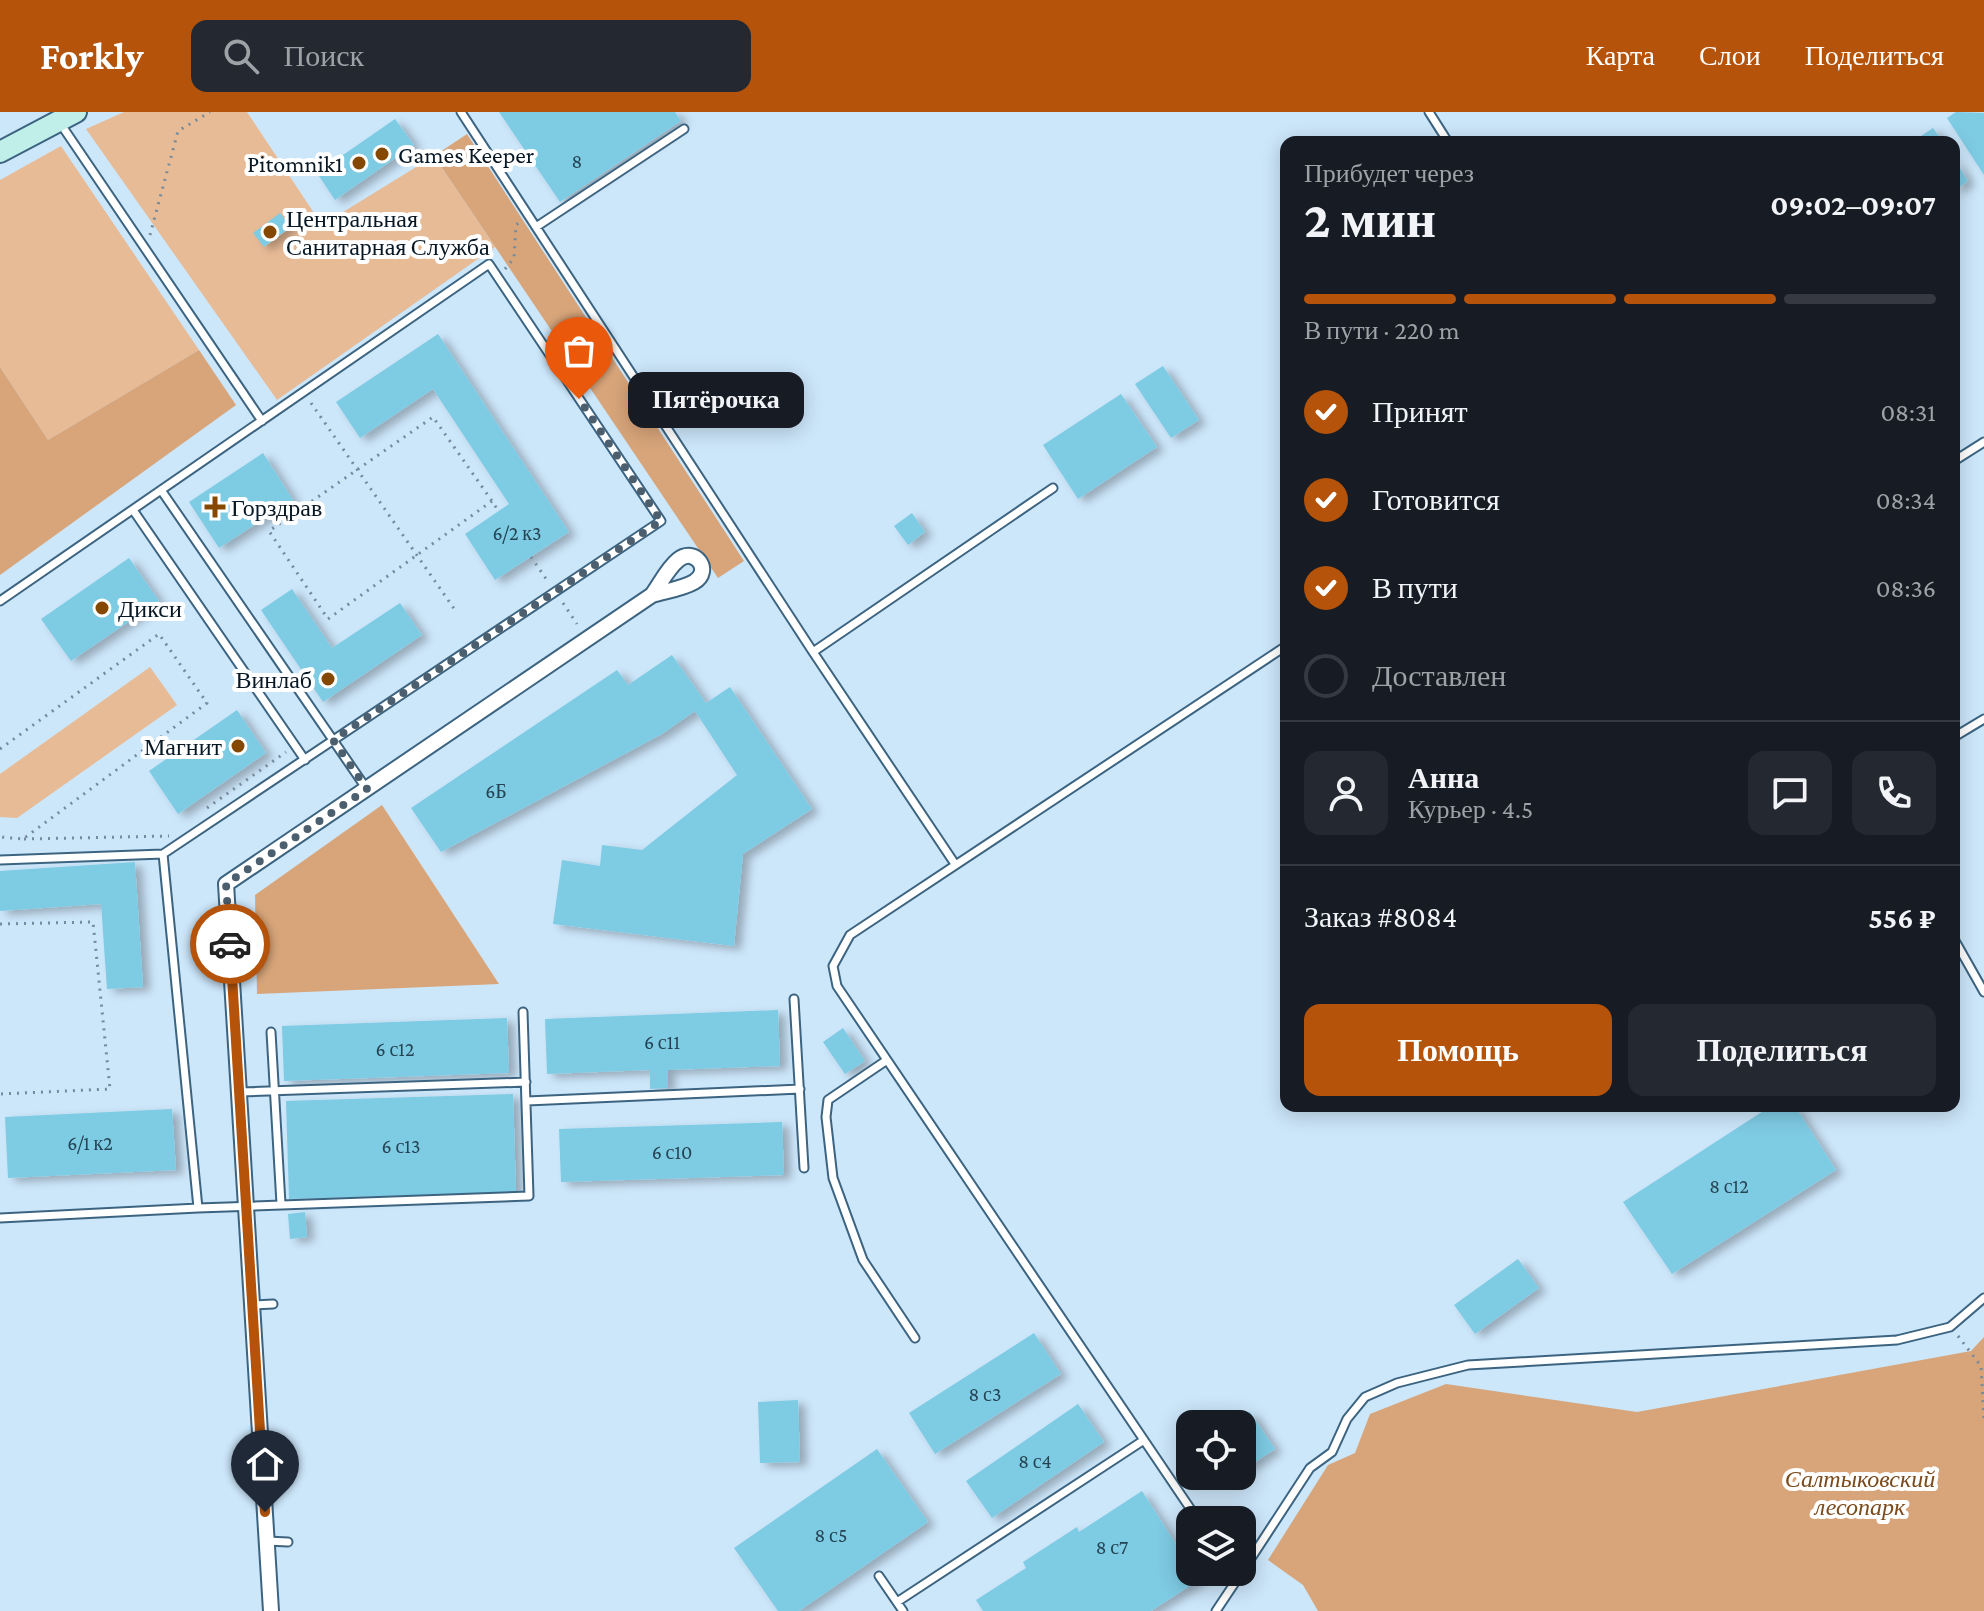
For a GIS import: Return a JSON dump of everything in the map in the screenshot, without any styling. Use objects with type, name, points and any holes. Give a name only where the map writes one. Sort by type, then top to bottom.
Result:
[{"type":"main road","points":[[0,152],[68,116]]},
{"type":"street","points":[[271,1611],[226,884],[652,595]]},
{"type":"lane","points":[[461,112],[955,864]]},
{"type":"lane","points":[[1429,112],[1444,136]]},
{"type":"lane","points":[[68,116],[262,421]]},
{"type":"lane","points":[[536,227],[684,129]]},
{"type":"lane","points":[[0,601],[489,264],[661,521],[163,854],[0,860]]},
{"type":"lane","points":[[1960,457],[1984,442]]},
{"type":"lane","points":[[813,652],[1053,488]]},
{"type":"lane","points":[[161,490],[367,789]]},
{"type":"lane","points":[[133,510],[305,760]]},
{"type":"lane","points":[[1189,1506],[837,986],[833,966],[850,935],[1280,650]]},
{"type":"lane","points":[[1960,733],[1984,719]]},
{"type":"lane","points":[[163,854],[198,1208]]},
{"type":"lane","points":[[1960,950],[1984,992]]},
{"type":"lane","points":[[794,999],[804,1168]]},
{"type":"lane","points":[[0,1218],[246,1205],[529,1196],[523,1012]]},
{"type":"lane","points":[[271,1032],[281,1204]]},
{"type":"lane","points":[[887,1060],[828,1100],[826,1117],[833,1178],[863,1260],[915,1338]]},
{"type":"lane","points":[[239,1092],[526,1082]]},
{"type":"lane","points":[[527,1101],[800,1089]]},
{"type":"lane","points":[[1256,1549],[1310,1468],[1332,1452],[1347,1419],[1365,1397],[1397,1383],[1468,1365],[1897,1340],[1950,1327],[1984,1298]]},
{"type":"lane","points":[[252,1305],[273,1304]]},
{"type":"lane","points":[[897,1602],[1144,1440]]},
{"type":"lane","points":[[267,1541],[288,1542]]},
{"type":"lane","points":[[879,1576],[903,1611]]},
{"type":"lane","points":[[1216,1611],[1232,1586]]},
{"type":"path","points":[[149,239],[178,131],[210,112]]},
{"type":"path","points":[[497,275],[514,258],[516,225],[529,216]]},
{"type":"path","points":[[311,403],[455,610]]},
{"type":"path","points":[[492,501],[328,619],[269,531],[433,417],[492,501],[499,512]]},
{"type":"path","points":[[0,749],[159,634],[207,703],[23,839]]},
{"type":"path","points":[[206,809],[296,745]]},
{"type":"path","points":[[0,837],[167,836]]},
{"type":"path","points":[[0,924],[93,922],[110,1089],[0,1094]]},
{"type":"path","points":[[1950,1327],[1981,1366],[1984,1419]]},
{"type":"shaded area","points":[[124,112],[247,112],[322,225],[434,156],[495,247],[277,400],[86,129]]},
{"type":"shaded area","points":[[61,146],[199,350],[48,440],[0,367],[0,180]]},
{"type":"shaded area","points":[[150,667],[177,705],[17,818],[0,817],[0,774]]},
{"type":"green space","points":[[467,134],[744,561],[718,578],[434,156]]},
{"type":"green space","points":[[199,350],[236,405],[0,575],[0,367],[48,440]]},
{"type":"green space","points":[[382,805],[499,984],[257,994],[255,895]]},
{"type":"green space","name":"Салтыковский лесопарк","points":[[1984,1337],[1984,1611],[1318,1611],[1303,1585],[1268,1560],[1328,1465],[1355,1453],[1370,1414],[1446,1384],[1637,1412],[1971,1351]]},
{"type":"building","points":[[499,112],[675,112],[681,121],[560,202]]},
{"type":"building","points":[[1956,112],[1984,113],[1984,175],[1960,136],[1947,118]]},
{"type":"building","points":[[395,119],[414,145],[335,200],[317,173]]},
{"type":"building","points":[[1933,128],[1939,136],[1921,136]]},
{"type":"building","points":[[1960,168],[1968,181],[1960,187]]},
{"type":"building","points":[[280,213],[291,227],[264,247],[253,233]]},
{"type":"building","points":[[438,334],[569,532],[495,580],[465,534],[509,504],[433,389],[360,438],[336,402]]},
{"type":"building","points":[[1163,366],[1199,420],[1171,438],[1135,384]]},
{"type":"building","points":[[1121,394],[1157,447],[1078,499],[1043,445]]},
{"type":"building","points":[[263,453],[293,500],[219,548],[189,502]]},
{"type":"building","points":[[912,513],[925,532],[908,545],[894,526]]},
{"type":"building","points":[[129,558],[159,601],[71,661],[41,619]]},
{"type":"building","points":[[292,589],[332,648],[400,603],[422,635],[323,702],[261,610]]},
{"type":"building","points":[[672,655],[706,703],[730,687],[812,809],[743,854],[734,946],[553,924],[562,860],[600,866],[602,845],[642,850],[737,775],[695,711],[662,734],[441,852],[411,808],[617,670],[628,685]]},
{"type":"building","points":[[237,710],[266,753],[178,814],[149,771]]},
{"type":"building","points":[[135,862],[143,987],[107,989],[101,904],[0,911],[0,871]]},
{"type":"building","points":[[778,1010],[780,1066],[668,1070],[668,1088],[650,1089],[650,1070],[547,1074],[545,1019]]},
{"type":"building","points":[[507,1018],[509,1073],[284,1081],[282,1026]]},
{"type":"building","points":[[843,1028],[865,1061],[845,1074],[823,1042]]},
{"type":"building","points":[[513,1094],[516,1192],[289,1199],[286,1101]]},
{"type":"building","points":[[172,1109],[176,1170],[8,1178],[5,1117]]},
{"type":"building","points":[[1762,1112],[1799,1112],[1836,1170],[1672,1274],[1623,1202]]},
{"type":"building","points":[[782,1122],[784,1175],[561,1182],[559,1129]]},
{"type":"building","points":[[305,1212],[307,1237],[290,1239],[288,1214]]},
{"type":"building","points":[[1518,1259],[1539,1288],[1475,1334],[1454,1305]]},
{"type":"building","points":[[1034,1333],[1061,1374],[935,1454],[909,1413]]},
{"type":"building","points":[[798,1400],[800,1462],[760,1463],[758,1402]]},
{"type":"building","points":[[1078,1404],[1104,1442],[992,1518],[966,1481]]},
{"type":"building","points":[[1256,1421],[1275,1449],[1256,1462]]},
{"type":"building","points":[[877,1449],[928,1522],[799,1611],[778,1611],[734,1548]]},
{"type":"building","points":[[1142,1491],[1176,1544],[1176,1586],[1190,1586],[1151,1611],[983,1611],[976,1600],[1026,1568],[1023,1562],[1077,1527],[1079,1532]]},
{"type":"way so far","points":[[230,944],[226,884],[367,789],[333,740],[661,521],[579,399]]},
{"type":"place","name":"Games Keeper","points":[[382,154]]},
{"type":"place","name":"Pitomnik1","points":[[359,163]]},
{"type":"place","name":"Центральная Санитарная Служба","points":[[270,232]]},
{"type":"place","name":"Пятёрочка","points":[[579,399]]},
{"type":"place","name":"Горздрав","points":[[215,507]]},
{"type":"place","name":"Дикси","points":[[102,608]]},
{"type":"place","name":"Винлаб","points":[[328,679]]},
{"type":"place","name":"Магнит","points":[[238,746]]},
{"type":"route","points":[[230,944],[265,1512]]}]
